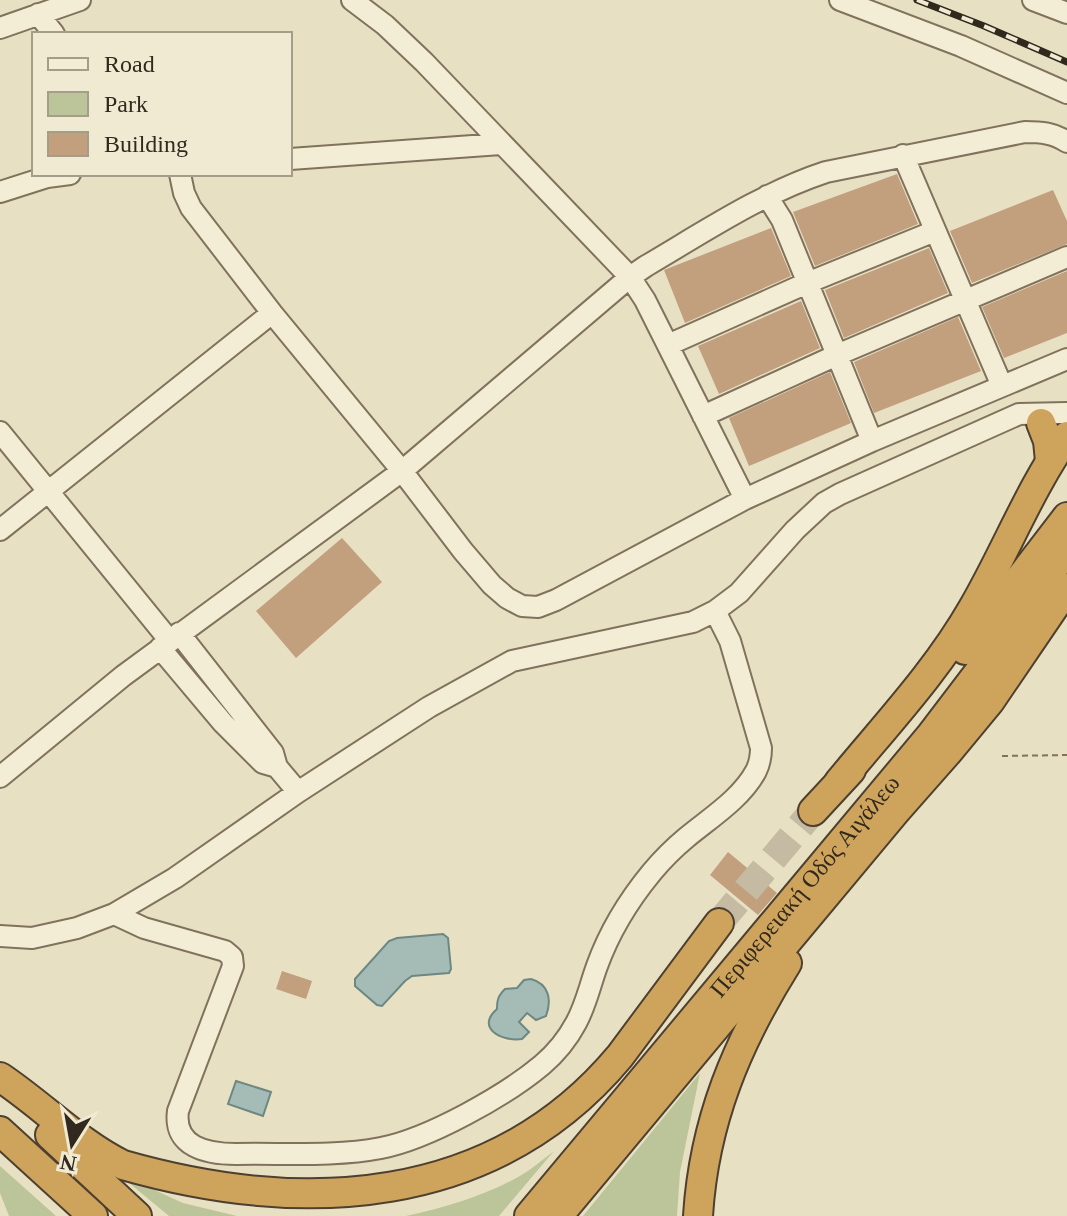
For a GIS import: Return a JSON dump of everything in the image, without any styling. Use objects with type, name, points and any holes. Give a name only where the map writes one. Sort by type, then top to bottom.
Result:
[{"type":"highway","points":[[813,811],[939,660],[960,628],[1050,461],[1052,424]]},
{"type":"highway","points":[[839,782],[949,671],[1067,517]]},
{"type":"highway","name":"Περιφερειακή Οδός Αιγάλεω","points":[[529,1216],[931,735],[1014,626],[1067,548]]},
{"type":"highway","name":"Περιφερειακή Οδός Αιγάλεω","points":[[558,1216],[990,701],[1067,588]]},
{"type":"highway","points":[[1035,633],[1067,604]]},
{"type":"highway","points":[[698,1216],[702,1171],[715,1113],[752,1022],[790,958],[857,871],[895,812]]},
{"type":"highway","points":[[0,1077],[79,1138],[119,1163],[192,1193],[251,1206],[288,1210],[385,1203],[461,1178],[529,1141],[564,1113],[620,1056],[719,923]]},
{"type":"highway","points":[[0,1090],[137,1216]]},
{"type":"highway","points":[[0,1131],[93,1216]]},
{"type":"street","points":[[0,28],[80,0]]},
{"type":"street","points":[[352,0],[385,25],[424,62],[630,277],[645,300],[745,499]]},
{"type":"street","points":[[840,0],[947,41],[1067,93]]},
{"type":"street","points":[[1033,0],[1067,13]]},
{"type":"street","points":[[38,14],[52,32]]},
{"type":"street","points":[[0,777],[170,641],[402,471],[630,277],[767,196],[797,181],[826,172],[1025,132],[1043,132],[1067,142]]},
{"type":"street","points":[[292,159],[501,144]]},
{"type":"street","points":[[903,155],[1002,386]]},
{"type":"street","points":[[0,192],[55,176]]},
{"type":"street","points":[[180,176],[191,208],[272,313],[492,585],[522,606],[538,607],[556,600],[745,499],[872,441],[1067,359]]},
{"type":"street","points":[[767,196],[782,220],[872,441]]},
{"type":"street","points":[[668,345],[807,283],[935,231]]},
{"type":"street","points":[[703,416],[1067,257]]},
{"type":"street","points":[[0,530],[272,313]]},
{"type":"street","points":[[0,936],[32,938],[77,928],[114,914],[175,878],[298,792],[429,707],[512,661],[693,622],[715,611],[739,593],[795,530],[824,503],[856,485],[1052,424]]},
{"type":"street","points":[[0,432],[170,641],[273,753],[277,767],[298,792]]},
{"type":"street","points":[[114,914],[144,928],[225,951],[232,957],[233,966],[178,1111],[176,1122],[179,1132],[197,1148],[225,1154],[349,1153],[384,1148],[463,1116],[543,1064],[560,1047],[583,1008],[597,965],[620,914],[653,871],[731,800],[756,770],[761,748],[730,641],[715,611]]},
{"type":"path","points":[[1002,756],[1067,755]]},
{"type":"green space","points":[[700,1073],[680,1172],[677,1216],[583,1216]]},
{"type":"green space","points":[[554,1151],[499,1216],[406,1216],[492,1190],[523,1174]]},
{"type":"green space","points":[[0,1166],[56,1216],[9,1216],[0,1193]]},
{"type":"green space","points":[[117,1173],[183,1203],[237,1216],[169,1216]]},
{"type":"water","points":[[443,934],[448,938],[449,973],[412,976],[382,1006],[355,986],[355,979],[389,941]]},
{"type":"water","points":[[531,979],[548,993],[546,1016],[536,1020],[527,1013],[519,1022],[529,1032],[522,1039],[500,1036],[490,1028],[489,1022],[501,994],[505,989],[517,988],[524,980]]},
{"type":"water","points":[[236,1081],[271,1092],[263,1116],[228,1104]]},
{"type":"building","points":[[897,174],[918,224],[815,266],[793,212]]},
{"type":"building","points":[[1053,190],[1067,221],[1067,244],[972,283],[950,231]]},
{"type":"building","points":[[771,228],[791,276],[685,323],[664,270]]},
{"type":"building","points":[[929,248],[948,293],[844,338],[825,290]]},
{"type":"building","points":[[1067,271],[1067,333],[1004,358],[982,307]]},
{"type":"building","points":[[801,301],[820,348],[719,394],[698,346]]},
{"type":"building","points":[[958,317],[981,371],[874,413],[854,362]]},
{"type":"building","points":[[830,372],[851,423],[749,466],[729,418]]},
{"type":"building","points":[[342,538],[382,582],[296,658],[256,611]]},
{"type":"building","points":[[728,852],[777,893],[758,915],[710,875]]},
{"type":"building","points":[[282,971],[312,981],[306,999],[276,989]]},
{"type":"tunnel","points":[[719,923],[813,811]]},
{"type":"railway","points":[[917,0],[1067,62]]}]
